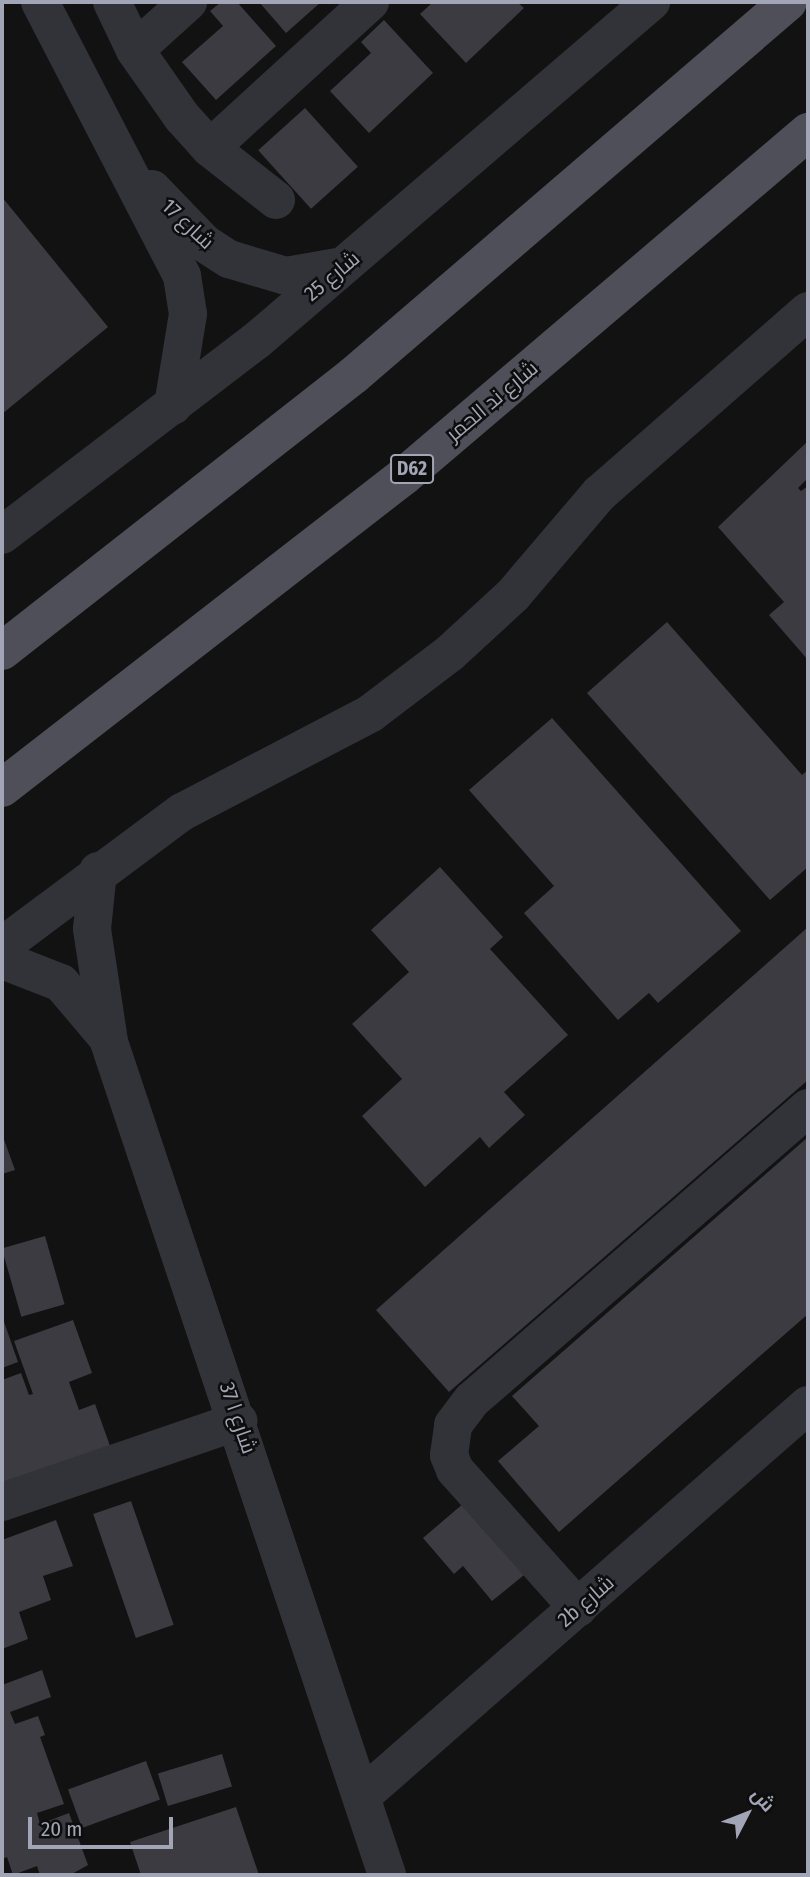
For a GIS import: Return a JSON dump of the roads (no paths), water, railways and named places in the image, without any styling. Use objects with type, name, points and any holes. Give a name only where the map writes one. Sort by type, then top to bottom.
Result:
[{"type":"main road","points":[[2,651],[354,375],[788,2]]},
{"type":"main road","name":"شارع ند الحمر","points":[[2,788],[404,476],[808,132]]},
{"type":"street","name":"شارع 17","points":[[40,2],[127,162],[182,276],[188,314],[173,406]]},
{"type":"street","points":[[112,2],[135,50],[210,148],[276,200]]},
{"type":"street","points":[[135,50],[188,2]]},
{"type":"street","points":[[210,148],[370,2]]},
{"type":"street","name":"شارع 25","points":[[2,535],[173,406],[343,266],[651,2]]},
{"type":"street","name":"شارع 17","points":[[127,162],[204,243],[229,259],[286,276],[343,266]]},
{"type":"street","points":[[2,946],[98,871],[225,787],[371,713],[450,653],[513,595],[599,494],[808,311]]},
{"type":"street","name":"شارع ا 37","points":[[98,871],[92,929],[109,1042]]},
{"type":"street","name":"شارع ا 37","points":[[2,960],[61,983],[97,1019],[109,1042],[239,1421],[387,1875]]},
{"type":"street","points":[[578,1608],[455,1470],[449,1455],[453,1424],[472,1400],[808,1108]]},
{"type":"street","name":"2b شارع","points":[[362,1796],[808,1405]]},
{"type":"street","points":[[2,1502],[239,1421]]}]
